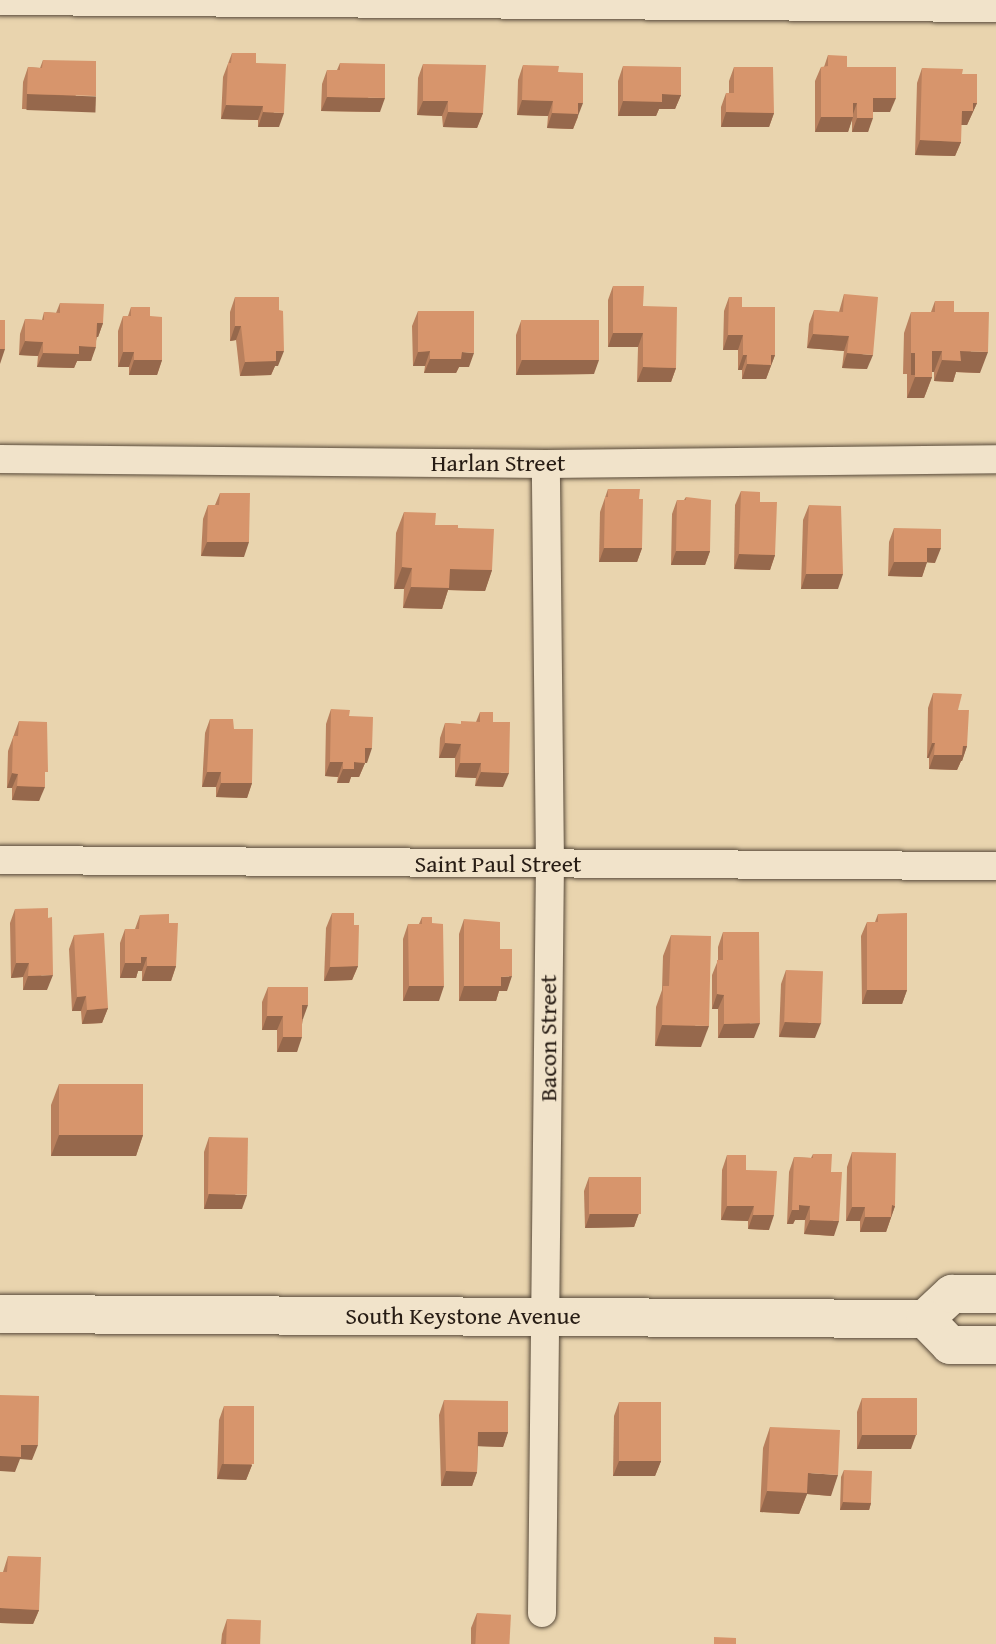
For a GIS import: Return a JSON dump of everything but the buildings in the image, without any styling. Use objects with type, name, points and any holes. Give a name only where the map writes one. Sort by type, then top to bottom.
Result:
[{"type":"main road","points":[[996,1294],[952,1293],[925,1319],[950,1345],[996,1345]]},
{"type":"main road","name":"South Keystone Avenue","points":[[0,1314],[925,1319]]},
{"type":"street","points":[[0,1],[996,8]]},
{"type":"street","name":"Harlan Street","points":[[0,459],[546,464],[996,459]]},
{"type":"street","name":"Bacon Street","points":[[542,1613],[550,865],[546,464]]},
{"type":"street","name":"Saint Paul Street","points":[[0,860],[996,866]]}]
